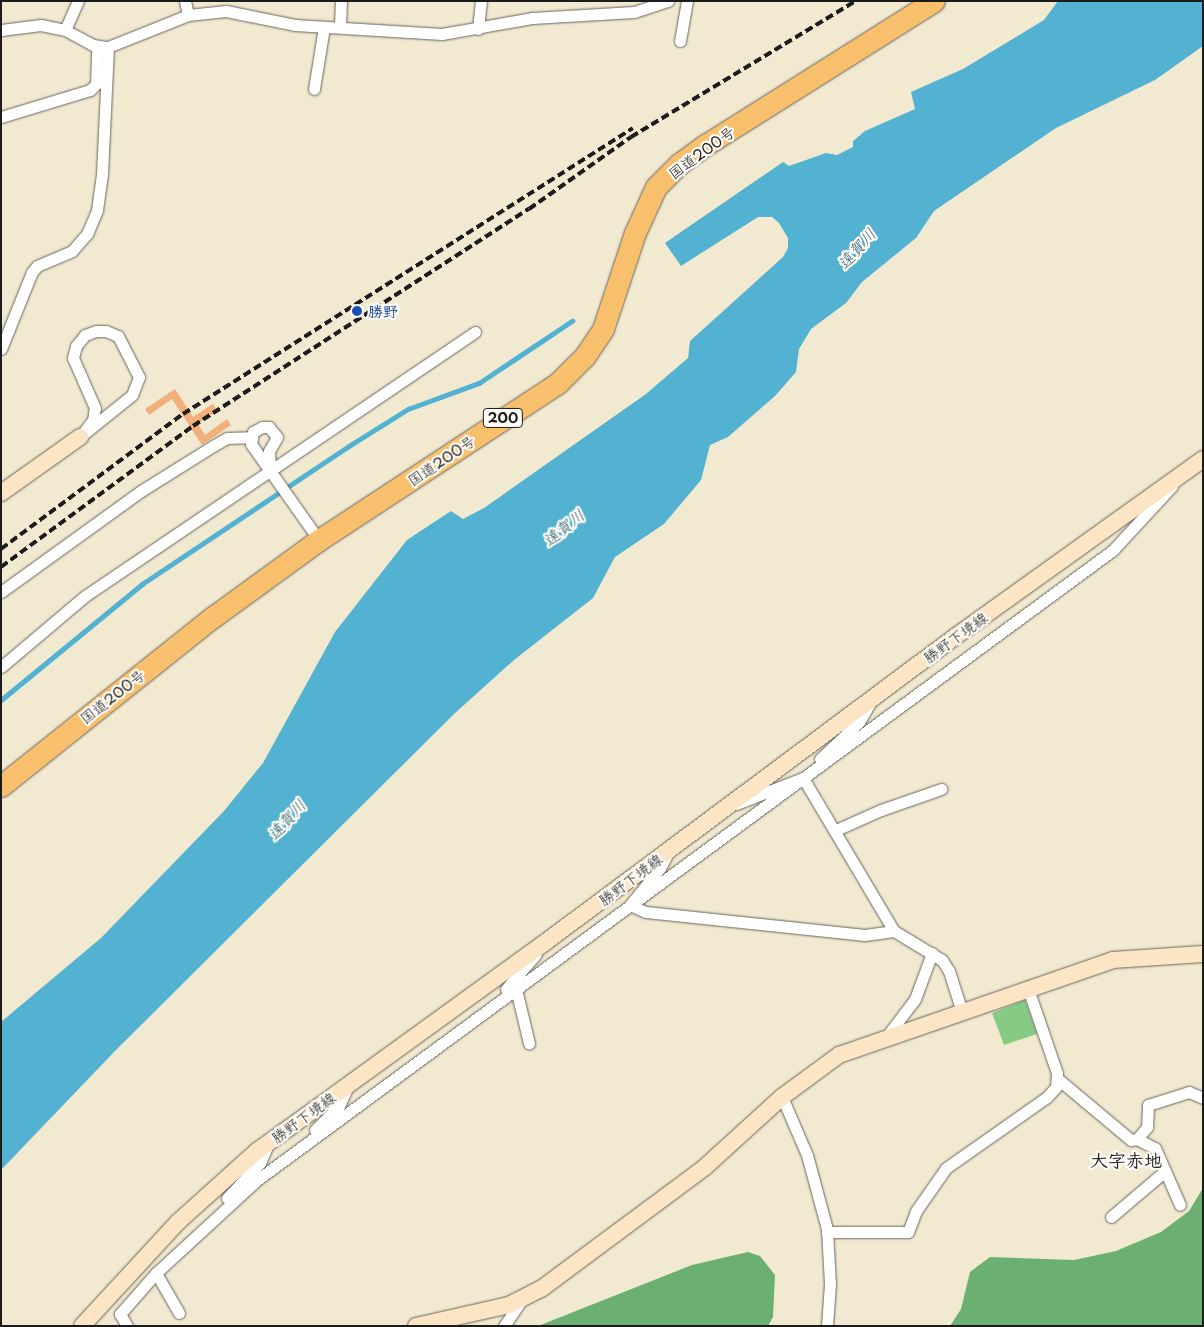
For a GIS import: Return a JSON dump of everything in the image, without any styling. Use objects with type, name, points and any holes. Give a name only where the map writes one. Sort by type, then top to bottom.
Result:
[{"type":"highway","name":"国道200号","points":[[1,786],[212,617],[319,540],[558,383],[586,356],[603,329],[635,233],[656,187],[679,164],[934,1]]},
{"type":"main road","points":[[1,492],[80,437]]},
{"type":"main road","name":"勝野下境線","points":[[82,1326],[179,1221],[224,1178],[269,1142],[543,944],[872,698],[1203,459]]},
{"type":"main road","points":[[416,1326],[509,1306],[541,1289],[705,1167],[782,1097],[839,1055],[887,1036],[1113,960],[1203,954]]},
{"type":"street","points":[[64,30],[78,1]]},
{"type":"street","points":[[185,1],[188,15]]},
{"type":"street","points":[[340,27],[341,1]]},
{"type":"street","points":[[478,30],[481,1]]},
{"type":"street","points":[[1,30],[34,25],[64,30],[102,47],[188,15],[226,11],[295,25],[442,34],[478,30],[532,18],[634,12],[668,1]]},
{"type":"street","points":[[680,41],[687,1]]},
{"type":"street","points":[[314,89],[324,27]]},
{"type":"street","points":[[1,117],[90,90],[96,84],[102,47]]},
{"type":"street","points":[[1,349],[32,272],[37,266],[72,251],[87,234],[96,210],[102,174],[102,47]]},
{"type":"street","points":[[106,331],[118,336],[126,347],[139,377],[132,395],[80,437],[93,420],[95,408],[73,358],[76,346],[85,335],[106,331]]},
{"type":"street","points":[[1,667],[85,596],[475,332]]},
{"type":"street","points":[[1,592],[141,491],[227,438],[250,438],[262,427],[269,427],[275,432],[276,442],[269,451],[270,469]]},
{"type":"street","points":[[250,438],[251,444],[319,540]]},
{"type":"street","points":[[127,1326],[120,1314],[156,1274],[214,1218],[300,1148],[1113,550],[1168,493],[1177,477]]},
{"type":"street","points":[[814,770],[821,756],[859,722],[872,698]]},
{"type":"street","points":[[724,808],[803,778]]},
{"type":"street","points":[[803,778],[836,830],[894,931],[932,953],[949,971],[962,1012]]},
{"type":"street","points":[[836,830],[881,810],[941,789]]},
{"type":"street","points":[[630,905],[660,868],[670,849]]},
{"type":"street","points":[[630,905],[646,912],[865,935],[894,931]]},
{"type":"street","points":[[488,1010],[522,973],[543,944]]},
{"type":"street","points":[[887,1036],[915,999],[932,953]]},
{"type":"street","points":[[516,989],[529,1043]]},
{"type":"street","points":[[1028,989],[1058,1079],[1125,1139],[1137,1138],[1155,1148],[1180,1206]]},
{"type":"street","points":[[828,1232],[908,1232],[916,1211],[946,1168],[1047,1098],[1058,1079]]},
{"type":"street","points":[[300,1148],[308,1135],[340,1106],[349,1084]]},
{"type":"street","points":[[1137,1138],[1147,1127],[1148,1105],[1189,1092],[1203,1098]]},
{"type":"street","points":[[782,1097],[807,1155],[828,1232],[830,1284],[827,1326]]},
{"type":"street","points":[[214,1218],[220,1204],[260,1163],[269,1142]]},
{"type":"street","points":[[1111,1217],[1165,1171]]},
{"type":"street","points":[[156,1274],[179,1313]]},
{"type":"street","points":[[504,1326],[522,1299]]},
{"type":"green space","points":[[1025,1000],[1037,1034],[1004,1045],[992,1013]]},
{"type":"green space","points":[[1203,1188],[1203,1326],[950,1326],[961,1309],[970,1272],[990,1257],[1074,1260],[1116,1251],[1161,1232],[1189,1211]]},
{"type":"green space","points":[[748,1252],[760,1256],[775,1275],[773,1317],[768,1326],[538,1326],[692,1265]]},
{"type":"water","name":"遠賀川","points":[[1058,1],[1203,1],[1203,46],[1155,80],[1056,128],[934,211],[916,238],[862,282],[846,303],[811,329],[799,349],[796,372],[775,396],[728,437],[710,445],[701,480],[664,524],[615,557],[593,598],[514,660],[454,714],[115,1051],[1,1170],[1,1022],[101,938],[224,811],[263,763],[335,632],[407,540],[451,511],[463,519],[484,508],[646,394],[688,358],[690,341],[783,257],[788,248],[788,238],[779,223],[772,217],[758,217],[681,266],[665,243],[783,162],[789,166],[826,153],[837,155],[853,147],[853,141],[865,131],[915,109],[911,92],[963,69],[1044,20]]},
{"type":"building","points":[[175,389],[193,417],[213,404],[217,411],[198,424],[205,435],[227,419],[231,425],[202,445],[172,399],[149,415],[145,409]]},
{"type":"waterway","points":[[1,700],[142,584],[349,446],[408,409],[479,383],[572,321]]},
{"type":"railway","points":[[1,567],[193,426],[529,209],[631,137],[856,1]]},
{"type":"railway","points":[[1,549],[183,414],[633,128]]},
{"type":"place","name":"勝野","points":[[357,311]]},
{"type":"district","name":"大字赤地","points":[[1126,1160]]}]
